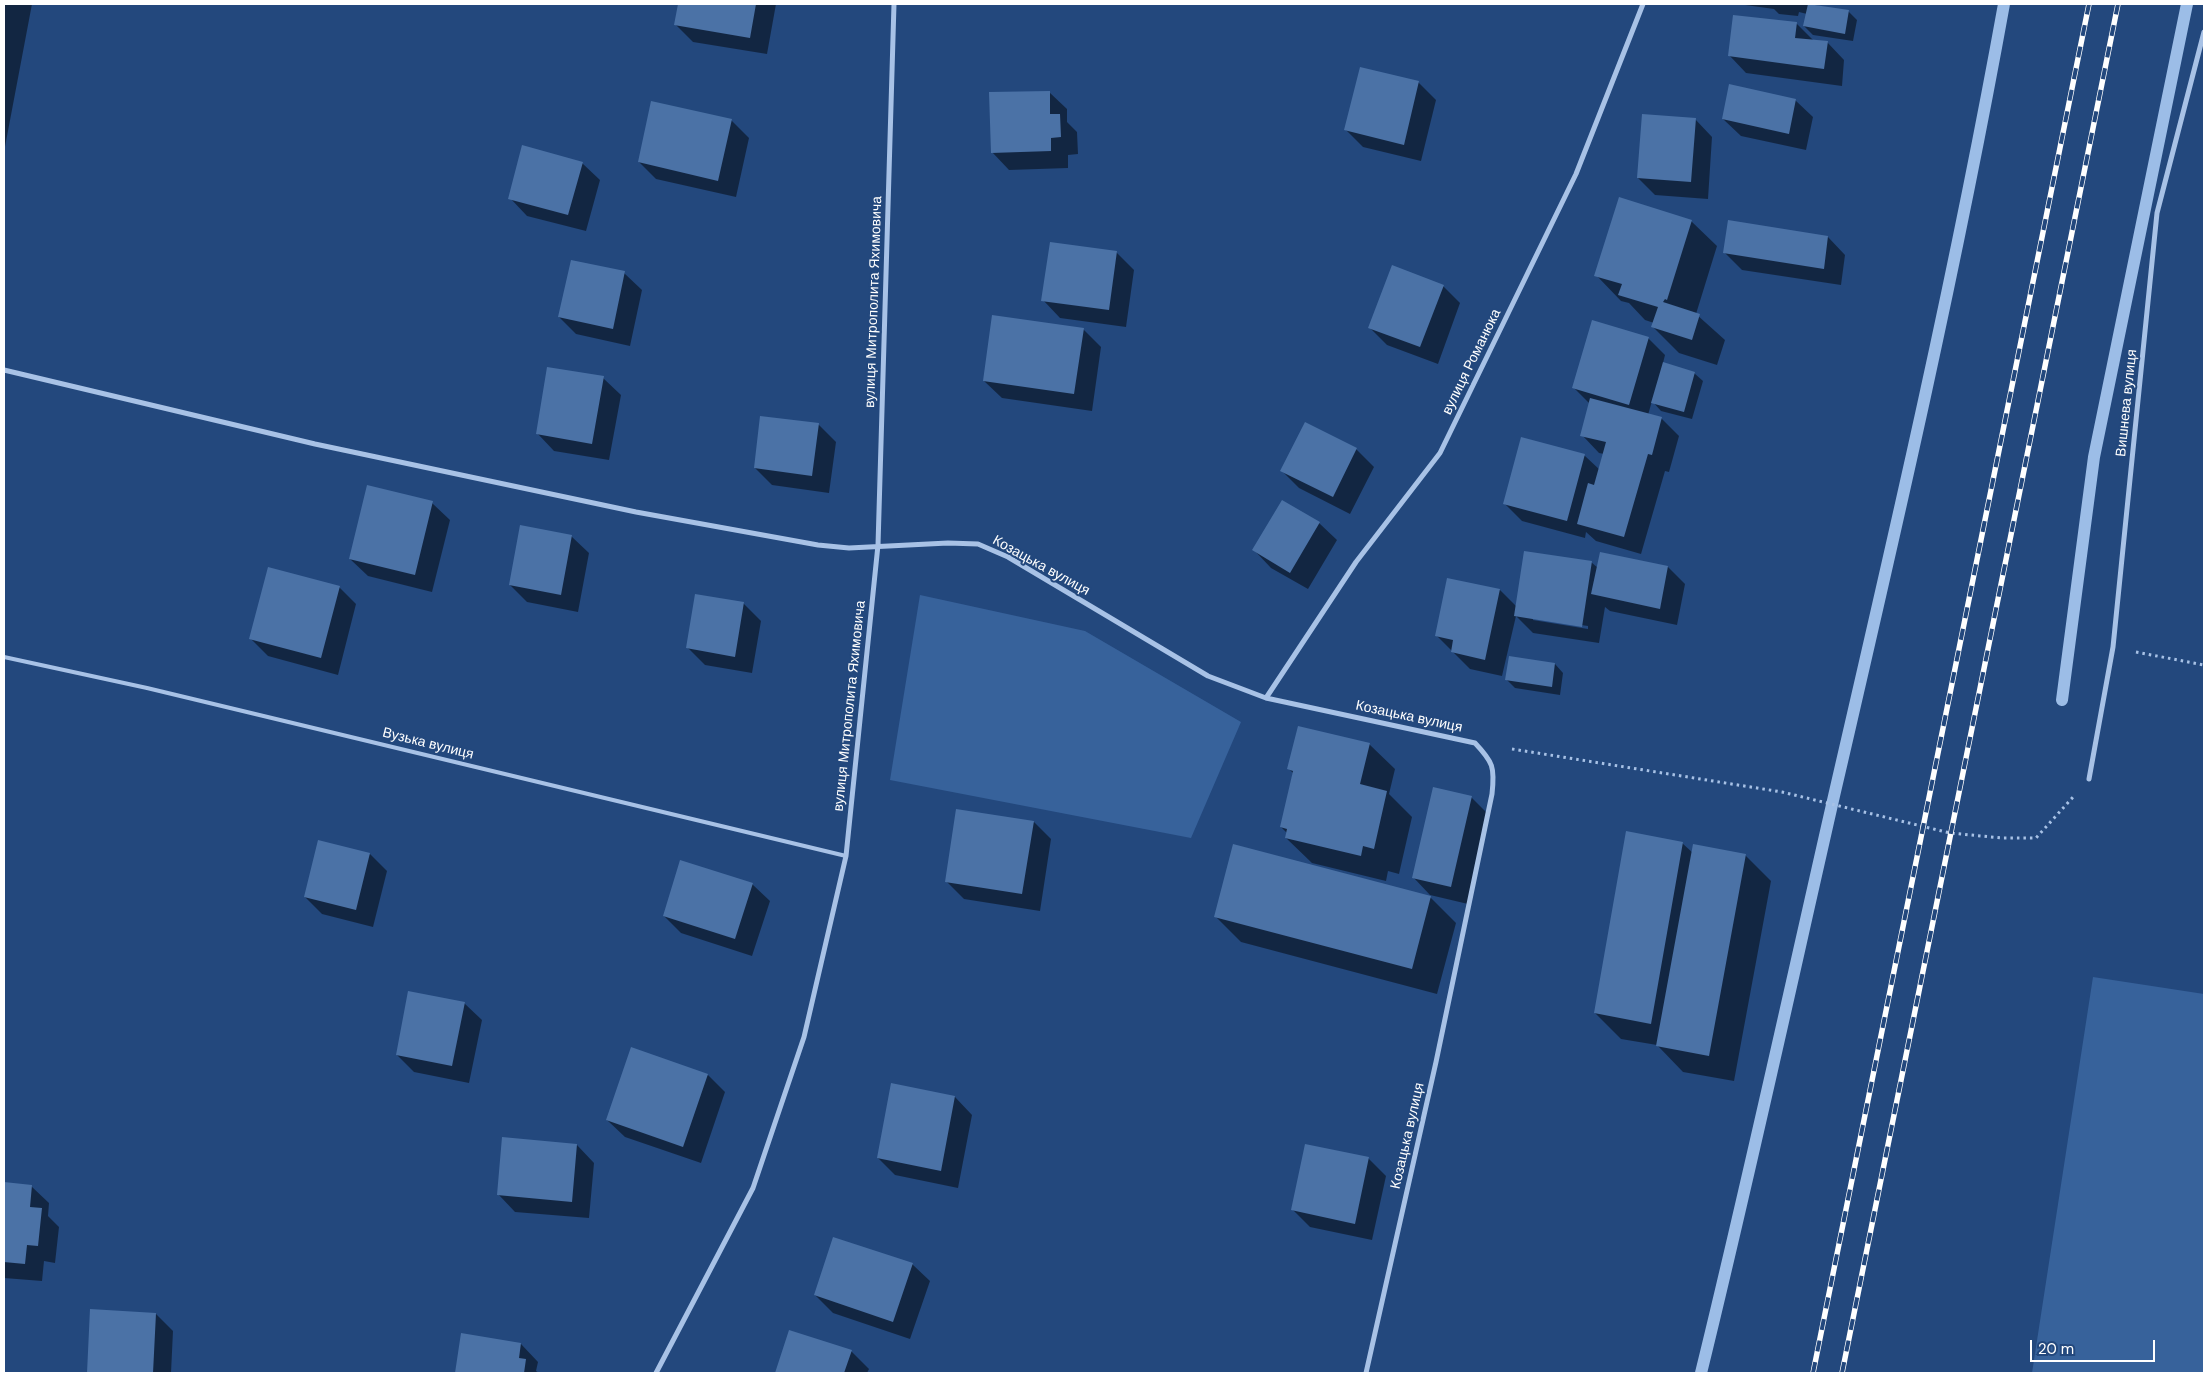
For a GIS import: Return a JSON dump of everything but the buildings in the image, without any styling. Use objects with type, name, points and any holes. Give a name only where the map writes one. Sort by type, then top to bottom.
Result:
[{"type":"street","name":"вулиця Митрополита Яхимовича","points":[[656,1373],[753,1188],[804,1037],[846,856],[878,545],[894,4]]},
{"type":"street","name":"вулиця Романюка","points":[[1266,698],[1356,562],[1440,454],[1576,174],[1643,4]]},
{"type":"street","name":"Вишнева вулиця","points":[[2089,779],[2113,647],[2158,213],[2204,32]]},
{"type":"street","name":"Козацька вулиця","points":[[4,370],[316,444],[636,512],[818,545],[849,548],[878,545],[978,544],[1008,557],[1208,676],[1266,698],[1475,743],[1490,759],[1493,769],[1492,794],[1436,1062],[1366,1373]]},
{"type":"lane","name":"Вузька вулиця","points":[[4,657],[147,688],[846,856]]},
{"type":"path","points":[[2113,647],[2204,665]]},
{"type":"path","points":[[1475,743],[1782,792],[1950,833],[2002,838],[2036,838],[2089,779]]},
{"type":"shaded area","points":[[920,595],[1085,631],[1241,722],[1191,838],[890,780]]},
{"type":"shaded area","points":[[2093,977],[2204,994],[2204,1373],[2032,1373]]},
{"type":"waterway","points":[[1701,1373],[1924,401],[1966,203],[2004,4]]},
{"type":"waterway","points":[[2062,700],[2094,457],[2187,4]]},
{"type":"railway","points":[[1813,1373],[2089,4]]},
{"type":"railway","points":[[1842,1373],[2118,4]]}]
